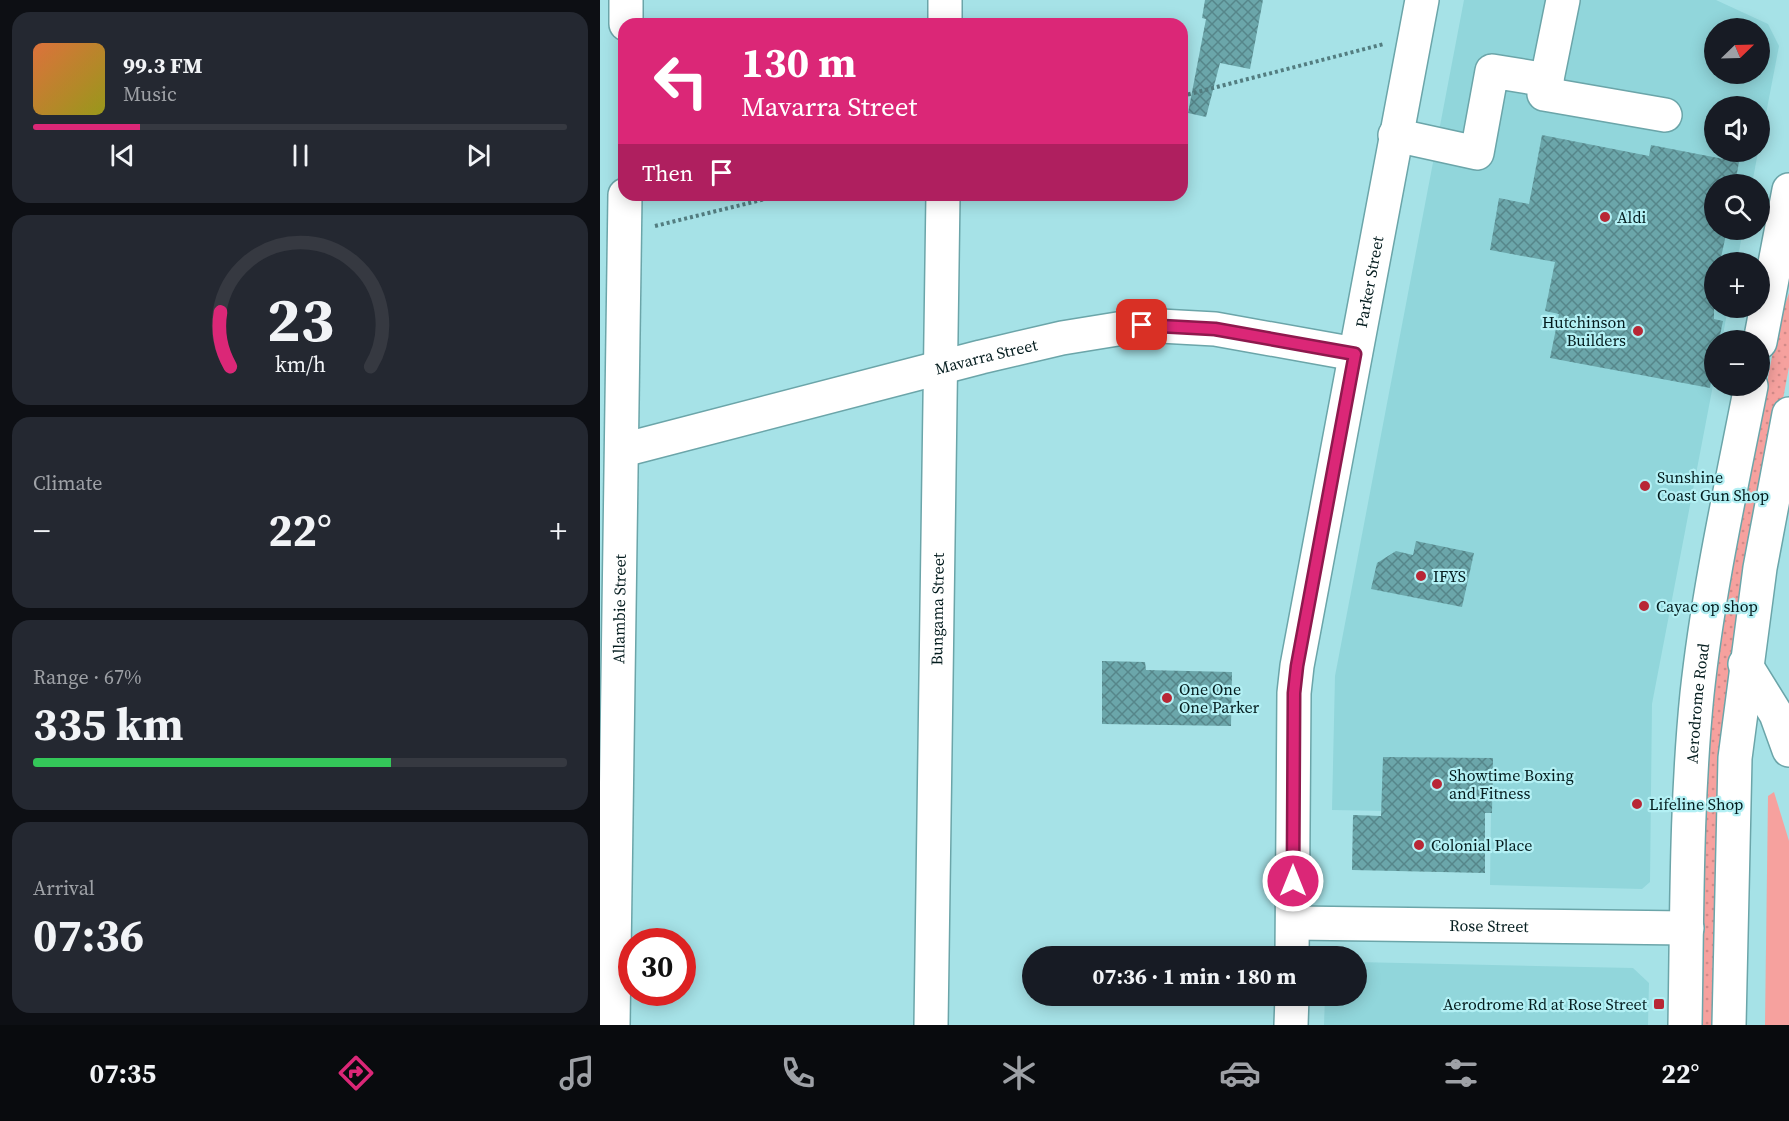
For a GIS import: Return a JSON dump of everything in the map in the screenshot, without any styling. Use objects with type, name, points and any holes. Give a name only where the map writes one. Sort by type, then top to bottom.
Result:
[{"type":"street","points":[[626,0],[626,18]]},
{"type":"street","points":[[945,0],[945,18]]},
{"type":"street","name":"Parker Street","points":[[1292,946],[1294,693],[1297,666],[1422,0]]},
{"type":"street","points":[[1563,0],[1544,94],[1665,115]]},
{"type":"street","points":[[1395,135],[1477,153],[1492,70],[1547,80]]},
{"type":"street","points":[[1762,330],[1789,190]]},
{"type":"street","name":"Allambie Street","points":[[613,1025],[607,845],[623,450],[625,201]]},
{"type":"street","name":"Bungama Street","points":[[931,1025],[943,201]]},
{"type":"street","name":"Mavarra Street","points":[[623,450],[1062,338],[1142,325],[1215,329],[1355,354]]},
{"type":"street","name":"Aerodrome Road","points":[[1685,1025],[1692,747],[1699,682],[1749,396]]},
{"type":"street","points":[[1729,1025],[1735,758],[1745,664],[1760,568],[1789,414]]},
{"type":"street","points":[[1745,664],[1776,714],[1789,750]]},
{"type":"street","name":"Rose Street","points":[[1293,923],[1687,928]]},
{"type":"street","points":[[1291,1025],[1292,1006]]},
{"type":"path","points":[[1188,94],[1388,43]]},
{"type":"path","points":[[654,226],[757,201]]},
{"type":"shaded area","points":[[1464,0],[1716,0],[1755,18],[1704,18],[1704,84],[1770,84],[1770,28],[1779,46],[1769,96],[1704,96],[1704,162],[1756,162],[1754,174],[1704,174],[1704,240],[1741,240],[1739,252],[1704,252],[1704,318],[1726,318],[1724,330],[1704,330],[1704,396],[1711,396],[1652,704],[1650,882],[1642,889],[1490,885],[1491,813],[1332,810],[1335,676]]},
{"type":"shaded area","points":[[1789,293],[1789,367],[1745,602],[1721,1025],[1701,1025],[1703,810],[1709,738],[1739,531],[1764,396],[1770,396],[1770,366],[1778,325]]},
{"type":"shaded area","points":[[1774,792],[1789,841],[1789,1025],[1765,1025],[1768,796]]},
{"type":"shaded area","points":[[1367,962],[1633,968],[1649,983],[1648,1025],[1324,1025],[1325,1006],[1367,1006]]},
{"type":"building","points":[[1205,0],[1263,0],[1250,69],[1220,63],[1206,117],[1188,113],[1206,19],[1202,18]]},
{"type":"building","name":"Aldi","points":[[1542,135],[1649,156],[1651,145],[1704,155],[1704,162],[1739,162],[1737,174],[1704,174],[1704,240],[1725,240],[1722,252],[1704,252],[1704,318],[1723,321],[1721,330],[1704,330],[1704,387],[1550,358],[1559,314],[1545,311],[1555,262],[1490,250],[1499,198],[1529,204]]},
{"type":"building","name":"IFYS","points":[[1416,541],[1474,553],[1462,607],[1371,589],[1377,563],[1396,551],[1413,555]]},
{"type":"building","name":"One One One Parker","points":[[1102,661],[1145,662],[1146,670],[1232,672],[1231,726],[1102,724]]},
{"type":"building","points":[[1383,757],[1493,758],[1492,813],[1485,813],[1485,873],[1352,870],[1353,815],[1381,816]]},
{"type":"place","name":"Aldi","points":[[1605,217]]},
{"type":"place","name":"Hutchinson Builders","points":[[1638,331]]},
{"type":"place","name":"Sunshine Coast Gun Shop","points":[[1645,486]]},
{"type":"place","name":"IFYS","points":[[1421,576]]},
{"type":"place","name":"Cayac op shop","points":[[1644,606]]},
{"type":"place","name":"One One One Parker","points":[[1167,698]]},
{"type":"place","name":"Showtime Boxing and Fitness","points":[[1437,784]]},
{"type":"place","name":"Lifeline Shop","points":[[1637,804]]},
{"type":"place","name":"Colonial Place","points":[[1419,845]]},
{"type":"place","name":"Aerodrome Rd at Rose Street","points":[[1659,1004]]},
{"type":"route","points":[[1142,325],[1215,329],[1355,354],[1297,666],[1294,693],[1293,881]]}]
